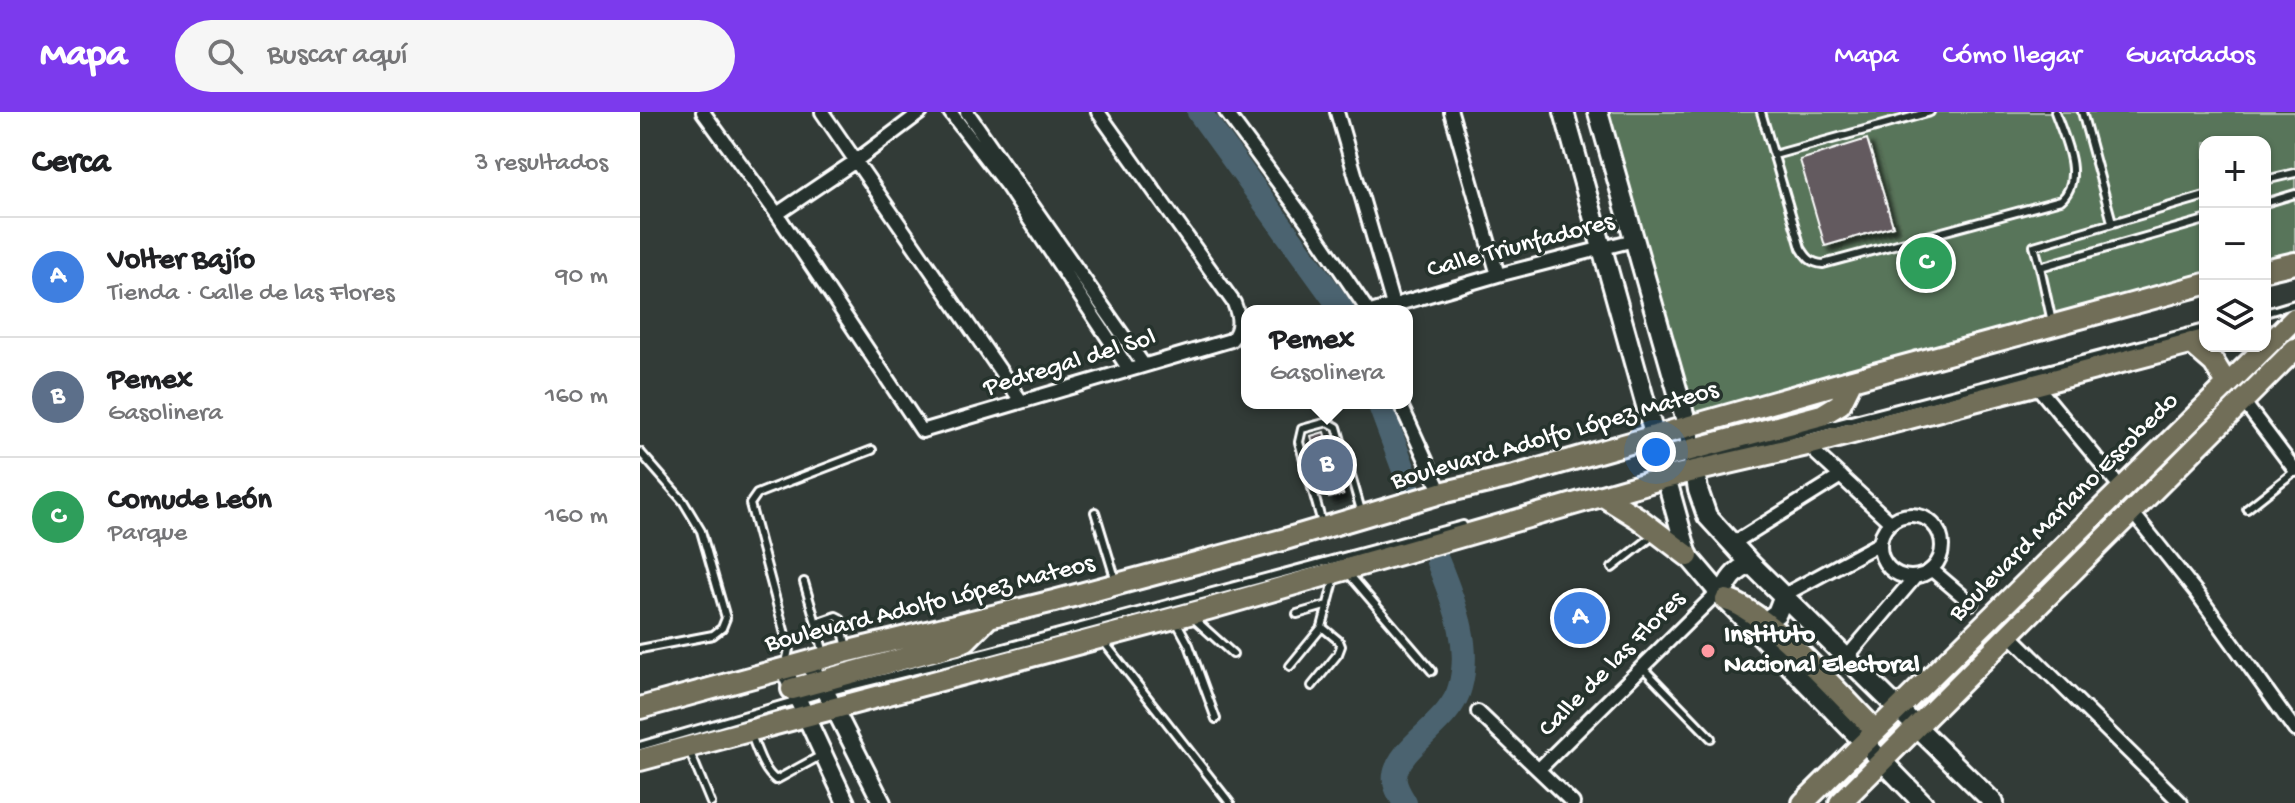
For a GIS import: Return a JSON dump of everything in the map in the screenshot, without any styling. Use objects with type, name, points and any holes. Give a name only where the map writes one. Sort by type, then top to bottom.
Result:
[{"type":"main road","points":[[1564,112],[1688,556]]},
{"type":"main road","points":[[1598,112],[1688,428],[1698,490],[1707,516],[1751,564],[1994,803]]},
{"type":"main road","points":[[2271,269],[2295,263]]},
{"type":"main road","name":"Boulevard Adolfo López Mateos","points":[[640,708],[848,651],[1117,584],[2199,286]]},
{"type":"main road","points":[[2271,323],[2295,317]]},
{"type":"main road","name":"Boulevard Mariano Escobedo","points":[[1803,803],[2295,317]]},
{"type":"main road","points":[[1694,460],[1807,445],[2036,385],[2199,337]]},
{"type":"main road","name":"Boulevard Mariano Escobedo","points":[[1840,803],[2295,349]]},
{"type":"main road","points":[[2208,352],[2227,384]]},
{"type":"main road","points":[[798,702],[827,693],[1100,637],[1400,555],[1468,530],[1603,496],[1662,469],[1822,415],[1840,404],[1852,380]]},
{"type":"main road","points":[[1603,496],[1688,556],[1722,596],[1870,737]]},
{"type":"main road","points":[[1722,596],[1732,577],[1751,564]]},
{"type":"main road","points":[[1765,622],[1777,613],[1784,595]]},
{"type":"main road","points":[[1722,596],[1743,605],[1765,622],[1870,737],[1880,760],[1923,803]]},
{"type":"main road","points":[[640,760],[749,730],[798,702],[966,640],[989,617]]},
{"type":"street","points":[[703,112],[777,214],[921,112]]},
{"type":"street","points":[[822,112],[1021,401]]},
{"type":"street","points":[[950,112],[1007,186],[1128,368]]},
{"type":"street","points":[[967,112],[1143,364]]},
{"type":"street","name":"Pedregal del Sol","points":[[777,214],[922,431],[1231,340],[1239,322],[1234,303],[1098,112]]},
{"type":"street","points":[[1226,112],[1364,305]]},
{"type":"street","points":[[1337,112],[1393,305]]},
{"type":"street","points":[[1451,112],[1498,275]]},
{"type":"street","name":"Calle Triunfadores","points":[[1393,305],[1634,240]]},
{"type":"street","points":[[2036,385],[2122,489]]},
{"type":"street","points":[[2243,401],[2295,471]]},
{"type":"street","points":[[1403,409],[1441,493]]},
{"type":"street","points":[[1807,445],[1890,522]]},
{"type":"street","points":[[1732,544],[1841,476]]},
{"type":"street","points":[[2133,513],[2196,592],[2295,730]]},
{"type":"street","points":[[1905,515],[1921,516],[1935,525],[1942,539],[1941,556],[1932,570],[1915,577],[1901,576],[1889,569],[1881,557],[1880,543],[1883,531],[1890,522],[1905,515]]},
{"type":"street","points":[[1784,595],[1880,543]]},
{"type":"street","points":[[1932,570],[1971,603]]},
{"type":"street","points":[[1847,657],[1915,577]]},
{"type":"street","name":"Calle de las Flores","points":[[1539,769],[1722,596]]},
{"type":"street","points":[[2009,634],[2181,803]]},
{"type":"street","points":[[816,660],[827,693],[882,803]]},
{"type":"street","points":[[784,670],[846,803]]},
{"type":"street","points":[[1478,712],[1573,803]]},
{"type":"lane","points":[[1761,112],[1801,248],[1807,258],[1823,264],[2061,200],[2072,186],[2073,174],[2055,112]]},
{"type":"lane","points":[[1774,155],[1930,112]]},
{"type":"lane","points":[[2082,112],[2112,222]]},
{"type":"lane","points":[[2271,179],[2295,173]]},
{"type":"lane","points":[[2271,201],[2295,194]]},
{"type":"lane","points":[[2052,325],[2034,246],[2199,198]]},
{"type":"lane","points":[[2040,267],[2199,222]]},
{"type":"lane","points":[[2271,311],[2295,304]]},
{"type":"lane","points":[[1694,460],[2199,337]]},
{"type":"lane","points":[[1323,528],[1299,442],[1302,429],[1328,422],[1337,427],[1363,517]]},
{"type":"lane","points":[[784,670],[789,649],[750,504],[757,494],[872,450]]},
{"type":"lane","points":[[640,452],[683,501],[701,531],[726,618],[722,628],[713,635],[640,649]]},
{"type":"lane","points":[[1561,498],[1662,469]]},
{"type":"lane","points":[[2247,509],[2295,471]]},
{"type":"lane","points":[[1095,512],[1117,584]]},
{"type":"lane","points":[[827,693],[1468,530]]},
{"type":"lane","points":[[1612,568],[1657,532]]},
{"type":"lane","points":[[1290,666],[1322,627],[1340,572],[1432,671]]},
{"type":"lane","points":[[789,649],[816,660],[816,623],[804,582]]},
{"type":"lane","points":[[1297,614],[1328,605]]},
{"type":"lane","points":[[1182,616],[1233,654]]},
{"type":"lane","points":[[1182,616],[1189,645],[1216,719]]},
{"type":"lane","points":[[816,623],[838,617],[848,651]]},
{"type":"lane","points":[[1312,686],[1341,646],[1322,627]]},
{"type":"lane","points":[[1100,637],[1230,803]]},
{"type":"lane","points":[[1643,668],[1711,738]]},
{"type":"lane","points":[[640,746],[798,702]]},
{"type":"lane","points":[[749,730],[771,777],[776,780],[822,754]]},
{"type":"lane","points":[[687,747],[711,803]]},
{"type":"green space","points":[[1605,112],[2295,112],[2295,267],[2271,273],[2271,136],[2199,136],[2199,293],[1691,427]]},
{"type":"building","points":[[1867,139],[1893,226],[1825,246],[1800,160]]},
{"type":"building","points":[[1324,432],[1343,494],[1329,498],[1311,436]]},
{"type":"waterway","points":[[1199,112],[1339,305]]},
{"type":"waterway","points":[[1381,409],[1408,481]]},
{"type":"waterway","points":[[1405,803],[1395,782],[1399,764],[1447,712],[1455,700],[1463,671],[1460,623],[1438,562]]},
{"type":"place","name":"Comude León","points":[[1926,263]]},
{"type":"place","name":"Pemex","points":[[1327,465]]},
{"type":"place","name":"Volter Bajío","points":[[1580,618]]},
{"type":"place","name":"Instituto Nacional Electoral","points":[[1708,651]]}]
